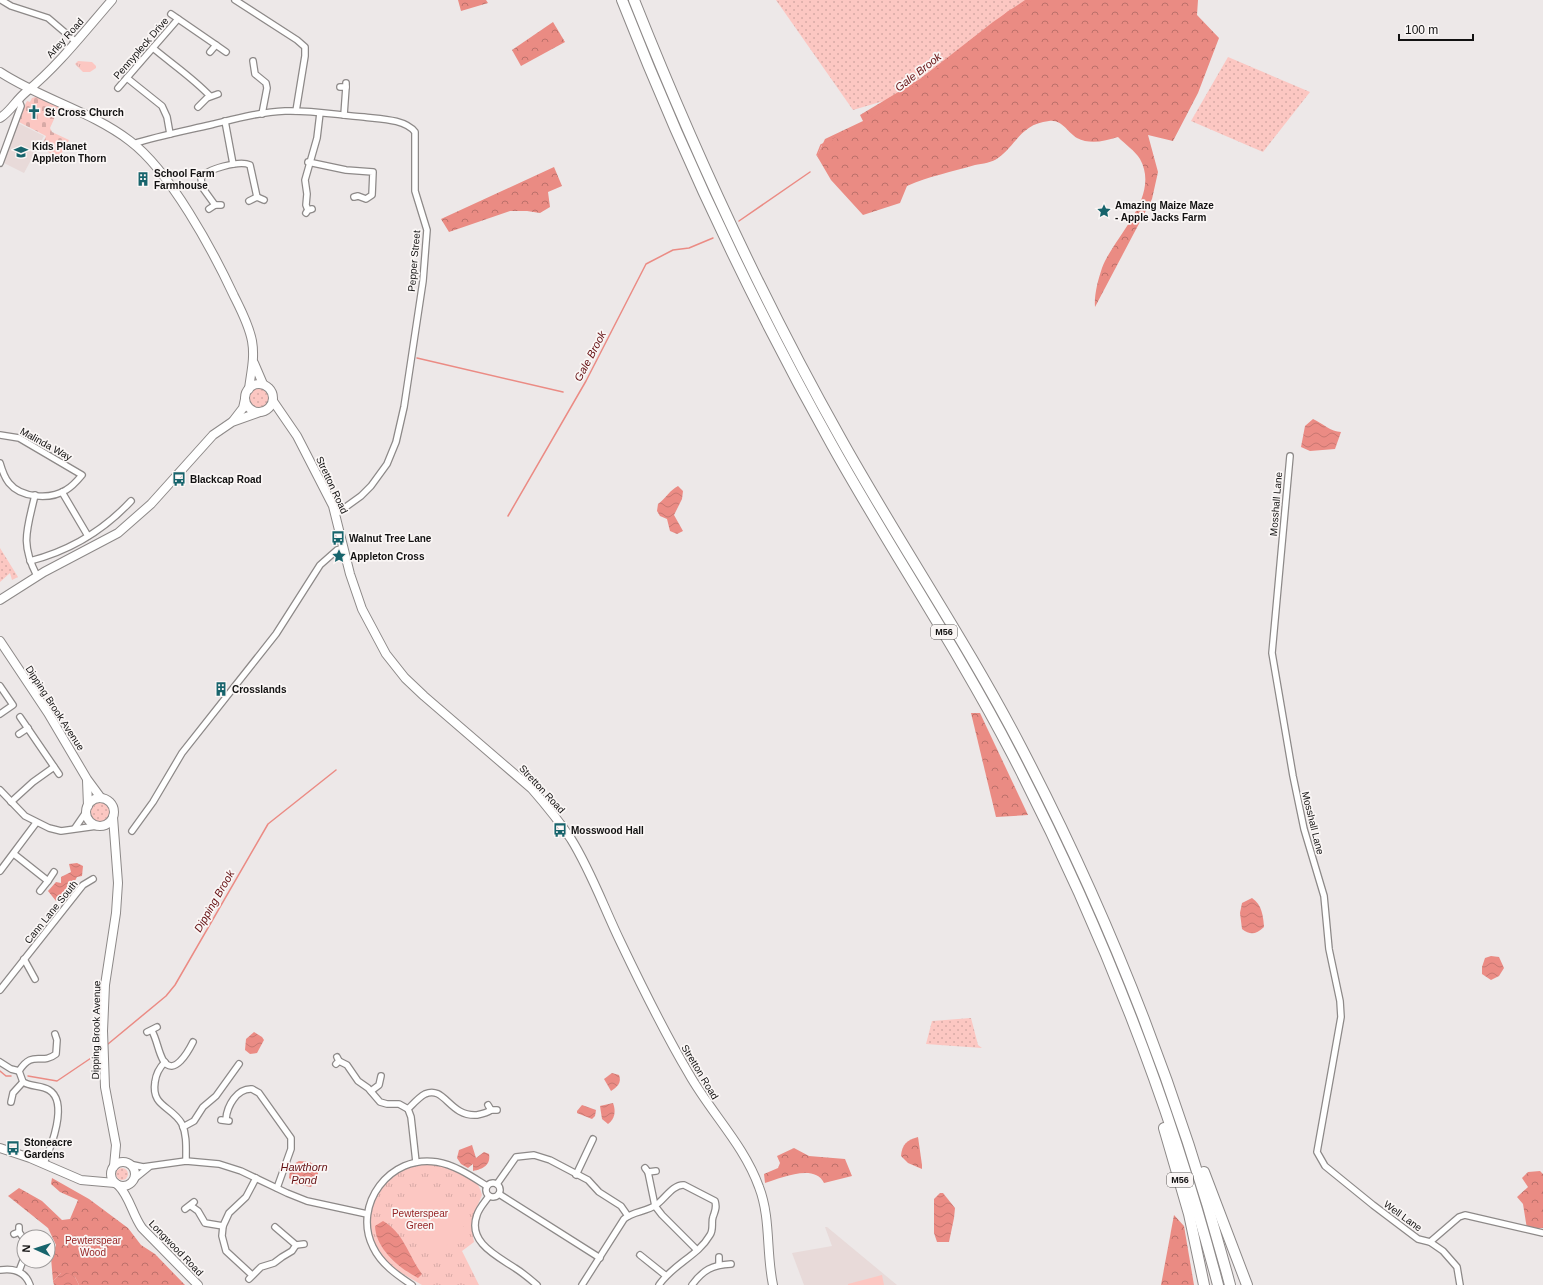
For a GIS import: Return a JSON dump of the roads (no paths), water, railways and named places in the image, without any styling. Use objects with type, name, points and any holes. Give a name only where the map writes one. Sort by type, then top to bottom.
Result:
[{"type":"highway","name":"M56","points":[[622,0],[689,161],[759,309],[837,455],[974,684],[1038,806],[1092,923],[1153,1076],[1195,1204],[1218,1285]]},
{"type":"highway","name":"M56","points":[[634,0],[690,136],[728,221],[772,311],[842,442],[972,660],[1043,791],[1102,915],[1151,1038],[1175,1106],[1207,1203],[1230,1285]]},
{"type":"highway","name":"M56","points":[[1153,1076],[1161,1116],[1191,1220],[1204,1285]]},
{"type":"highway","name":"M56","points":[[1175,1106],[1189,1134],[1247,1285]]},
{"type":"main road","name":"Arley Road","points":[[0,118],[8,113],[25,93],[31,89],[112,0]]},
{"type":"main road","points":[[0,72],[31,89],[76,109],[133,144],[144,153],[167,182],[226,278],[248,327],[252,340],[254,362],[262,384]]},
{"type":"main road","points":[[232,422],[243,408],[254,362]]},
{"type":"main road","points":[[0,605],[3,598],[37,576],[118,533],[151,504],[213,435],[232,422],[268,409],[273,401],[270,389],[262,384],[255,384],[248,389]]},
{"type":"main road","points":[[245,399],[248,406],[262,411]]},
{"type":"main road","name":"Stretton Road","points":[[273,401],[302,446],[336,514],[350,574],[362,609],[379,644],[393,665],[424,696],[532,789],[546,805],[572,841],[653,1008],[689,1075],[737,1144],[752,1170],[762,1194],[766,1215],[769,1263],[773,1285]]},
{"type":"main road","name":"Stretton Road","points":[[262,411],[275,414],[289,424]]},
{"type":"main road","name":"Dipping Brook Avenue","points":[[0,641],[2,648],[48,713],[87,779],[101,798]]},
{"type":"main road","name":"Dipping Brook Avenue","points":[[87,779],[87,809]]},
{"type":"main road","points":[[98,826],[108,824],[113,817],[112,805],[101,798],[93,800],[87,809],[90,822],[98,826],[114,843]]},
{"type":"main road","name":"Dipping Brook Avenue","points":[[113,817],[118,896],[105,985],[104,1032],[105,1087],[116,1145],[113,1167]]},
{"type":"main road","name":"Dipping Brook Avenue","points":[[116,1145],[129,1164]]},
{"type":"main road","points":[[0,1148],[44,1163],[73,1177],[95,1181],[116,1184],[125,1186],[132,1181],[134,1170],[129,1164],[123,1162],[113,1167],[95,1181]]},
{"type":"main road","points":[[113,1167],[111,1175],[116,1184]]},
{"type":"main road","name":"Longwood Road","points":[[129,1203],[132,1181]]},
{"type":"main road","name":"Longwood Road","points":[[116,1184],[129,1203],[136,1220],[142,1228],[198,1285]]},
{"type":"street","points":[[1,0],[11,6],[48,18],[75,41]]},
{"type":"street","points":[[235,0],[297,40],[305,47],[296,111]]},
{"type":"street","points":[[171,14],[226,52]]},
{"type":"street","name":"Pennypleck Drive","points":[[118,88],[178,19]]},
{"type":"street","points":[[210,52],[216,45]]},
{"type":"street","points":[[154,48],[193,78],[210,96]]},
{"type":"street","points":[[254,61],[255,74],[263,80],[267,88],[262,114]]},
{"type":"street","points":[[127,78],[162,106],[167,117],[170,134]]},
{"type":"street","points":[[344,86],[344,115]]},
{"type":"street","points":[[198,107],[210,96],[218,94]]},
{"type":"street","points":[[0,163],[21,106],[19,101]]},
{"type":"street","name":"Pepper Street","points":[[133,144],[225,121],[262,114],[296,111],[387,120],[406,124],[412,127],[415,132],[415,191],[427,230],[423,280],[408,380],[399,428],[392,453],[387,464],[371,486],[351,504],[336,514]]},
{"type":"street","points":[[309,211],[306,202],[307,194],[305,180],[308,162],[317,138],[320,113]]},
{"type":"street","points":[[225,121],[233,164]]},
{"type":"street","points":[[308,162],[346,170],[373,172],[372,197],[366,199],[358,196],[354,197]]},
{"type":"street","points":[[209,209],[218,205],[202,187],[201,178],[203,174],[208,171],[233,164],[247,163],[250,165],[257,197]]},
{"type":"street","points":[[249,201],[257,197],[264,200]]},
{"type":"street","name":"Malinda Way","points":[[0,435],[19,438],[82,475],[71,487],[62,492]]},
{"type":"street","name":"Mosshall Lane","points":[[1290,456],[1272,653],[1292,776],[1304,829],[1324,896],[1329,949],[1340,1001],[1341,1017],[1317,1152],[1325,1166],[1343,1180]]},
{"type":"street","points":[[0,463],[2,478],[14,488],[35,495],[52,495],[62,492],[88,536]]},
{"type":"street","points":[[35,495],[26,535],[27,552],[37,576]]},
{"type":"street","points":[[30,561],[59,552],[104,528],[131,501]]},
{"type":"street","points":[[132,831],[153,802],[182,753],[276,634],[320,566],[327,558],[344,548]]},
{"type":"street","points":[[0,686],[13,705],[0,714]]},
{"type":"street","points":[[20,717],[59,774]]},
{"type":"street","points":[[19,734],[28,728]]},
{"type":"street","points":[[11,802],[33,782],[54,767]]},
{"type":"street","points":[[0,790],[25,816],[36,823],[56,831],[98,826]]},
{"type":"street","points":[[75,828],[87,809]]},
{"type":"street","points":[[0,871],[36,823]]},
{"type":"street","points":[[14,854],[48,881]]},
{"type":"street","points":[[40,891],[54,872]]},
{"type":"street","name":"Cann Lane South","points":[[0,990],[82,885],[93,879]]},
{"type":"street","name":"Cann Lane South","points":[[24,959],[35,979]]},
{"type":"street","points":[[157,1027],[149,1031],[165,1062],[172,1065],[179,1063],[194,1041]]},
{"type":"street","points":[[44,1163],[52,1144],[58,1106],[57,1099],[50,1091],[22,1082],[19,1071],[24,1063],[32,1058],[45,1059],[56,1054],[57,1040],[55,1034]]},
{"type":"street","points":[[337,1061],[344,1063],[358,1081],[371,1091],[380,1102],[399,1104],[408,1109],[411,1117],[416,1162]]},
{"type":"street","points":[[0,1062],[12,1070],[19,1071]]},
{"type":"street","points":[[165,1062],[159,1069],[156,1078],[155,1096],[161,1104],[174,1114],[183,1127],[186,1140],[186,1161]]},
{"type":"street","points":[[183,1127],[194,1120],[203,1107],[216,1096],[239,1064]]},
{"type":"street","points":[[371,1091],[379,1085],[381,1076]]},
{"type":"street","points":[[11,1102],[13,1093],[22,1082]]},
{"type":"street","points":[[226,1120],[229,1107],[242,1091],[252,1089],[259,1093],[291,1138],[291,1149],[277,1188]]},
{"type":"street","points":[[408,1109],[422,1096],[431,1093],[441,1095],[454,1108],[465,1114],[481,1114],[492,1109]]},
{"type":"street","points":[[576,1175],[593,1139]]},
{"type":"street","points":[[497,1184],[516,1157],[534,1155],[550,1160],[588,1180],[599,1192],[621,1206],[628,1216]]},
{"type":"street","points":[[129,1164],[151,1166],[168,1162],[186,1161],[219,1164],[256,1178],[277,1188],[327,1206],[367,1214]]},
{"type":"street","points":[[412,1285],[389,1268],[375,1252],[368,1234],[367,1214],[374,1195],[385,1179],[397,1169],[416,1162],[436,1162],[449,1166],[486,1186]]},
{"type":"street","points":[[132,1181],[151,1166]]},
{"type":"street","points":[[656,1171],[647,1170],[655,1206],[697,1250]]},
{"type":"street","points":[[256,1178],[246,1197],[229,1213],[223,1226],[222,1240],[226,1251],[250,1277],[261,1267],[274,1263],[292,1251],[296,1246],[304,1244]]},
{"type":"street","name":"Well Lane","points":[[1343,1180],[1418,1239],[1430,1242],[1443,1251],[1457,1267],[1460,1285]]},
{"type":"street","points":[[486,1186],[490,1183],[497,1184]]},
{"type":"street","points":[[497,1184],[500,1188],[499,1194]]},
{"type":"street","points":[[582,1285],[628,1216],[655,1206],[681,1184],[712,1198],[716,1206],[711,1234],[697,1250],[665,1275],[659,1285]]},
{"type":"street","points":[[486,1186],[486,1193],[489,1196],[495,1197],[499,1194]]},
{"type":"street","points":[[499,1194],[600,1258]]},
{"type":"street","points":[[489,1196],[479,1211],[476,1219],[476,1228],[480,1242],[490,1252],[517,1269],[537,1285]]},
{"type":"street","points":[[185,1209],[192,1204],[205,1223],[223,1226]]},
{"type":"street","points":[[1430,1242],[1453,1221],[1459,1217],[1465,1216],[1543,1233]]},
{"type":"street","points":[[275,1227],[296,1246]]},
{"type":"street","points":[[640,1255],[665,1275]]},
{"type":"street","points":[[719,1257],[719,1265]]},
{"type":"street","points":[[692,1285],[705,1270],[719,1265],[731,1264]]},
{"type":"street","points":[[0,1270],[10,1269],[19,1271],[27,1278],[30,1285]]},
{"type":"water","points":[[1313,419],[1330,429],[1341,432],[1335,449],[1310,451],[1301,447],[1305,426]]},
{"type":"water","points":[[678,486],[683,491],[682,499],[674,515],[683,531],[677,534],[670,531],[667,519],[660,516],[657,511],[658,504]]},
{"type":"water","points":[[77,863],[83,866],[82,876],[77,877],[70,890],[65,891],[61,901],[56,901],[48,891],[56,882],[61,883],[61,877],[71,872],[69,864]]},
{"type":"water","points":[[1252,898],[1260,907],[1264,927],[1256,933],[1248,933],[1242,929],[1240,913],[1242,903]]},
{"type":"water","points":[[1491,956],[1499,957],[1504,968],[1499,976],[1491,980],[1482,974],[1482,967],[1485,958]]},
{"type":"water","points":[[254,1032],[264,1040],[257,1053],[250,1054],[245,1050],[246,1039]]},
{"type":"water","points":[[612,1073],[619,1075],[620,1080],[617,1086],[611,1091],[604,1079]]},
{"type":"water","points":[[613,1103],[614,1115],[608,1124],[602,1119],[600,1106]]},
{"type":"water","points":[[582,1105],[596,1110],[595,1116],[592,1119],[577,1113]]},
{"type":"water","points":[[472,1145],[476,1158],[484,1152],[489,1154],[489,1161],[486,1166],[473,1171],[473,1164],[468,1168],[461,1164],[457,1158],[459,1150]]},
{"type":"water","name":"Hawthorn Pond","points":[[299,1161],[310,1162],[318,1168],[318,1177],[311,1187],[296,1184],[289,1178],[291,1168]]},
{"type":"water","points":[[940,1193],[943,1193],[955,1208],[949,1242],[937,1242],[934,1233],[934,1199]]},
{"type":"water","points":[[383,1221],[401,1238],[422,1274],[418,1278],[396,1263],[379,1242],[375,1226]]},
{"type":"water","points":[[66,1272],[75,1277],[79,1285],[54,1285],[53,1281],[61,1273]]},
{"type":"waterway","name":"Gale Brook","points":[[817,155],[821,145],[860,127],[876,113],[893,102],[897,97],[983,34],[1008,12],[1031,0]]},
{"type":"waterway","name":"Gale Brook","points":[[739,221],[810,172]]},
{"type":"waterway","name":"Gale Brook","points":[[508,516],[586,381],[646,264],[673,250],[689,248],[713,238]]},
{"type":"waterway","points":[[417,358],[563,392]]},
{"type":"waterway","name":"Dipping Brook","points":[[108,1044],[166,996],[175,985],[268,824],[336,770]]},
{"type":"waterway","name":"Dipping Brook","points":[[28,1076],[57,1081],[97,1054]]},
{"type":"waterway","name":"Dipping Brook","points":[[0,1071],[6,1076],[11,1076]]},
{"type":"place","name":"St Cross Church","points":[[34,112]]},
{"type":"place","name":"Kids Planet Appleton Thorn","points":[[21,152]]},
{"type":"place","name":"School Farm Farmhouse","points":[[143,179]]},
{"type":"place","name":"Amazing Maize Maze - Apple Jacks Farm","points":[[1104,211]]},
{"type":"place","name":"Blackcap Road","points":[[179,479]]},
{"type":"place","name":"Walnut Tree Lane","points":[[338,538]]},
{"type":"place","name":"Appleton Cross","points":[[339,556]]},
{"type":"place","name":"Crosslands","points":[[221,689]]},
{"type":"place","name":"Mosswood Hall","points":[[560,830]]},
{"type":"place","name":"Stoneacre Gardens","points":[[13,1148]]},
{"type":"park label","name":"Pewterspear Green","points":[[420,1218]]},
{"type":"park label","name":"Pewterspear Wood","points":[[93,1246]]}]
